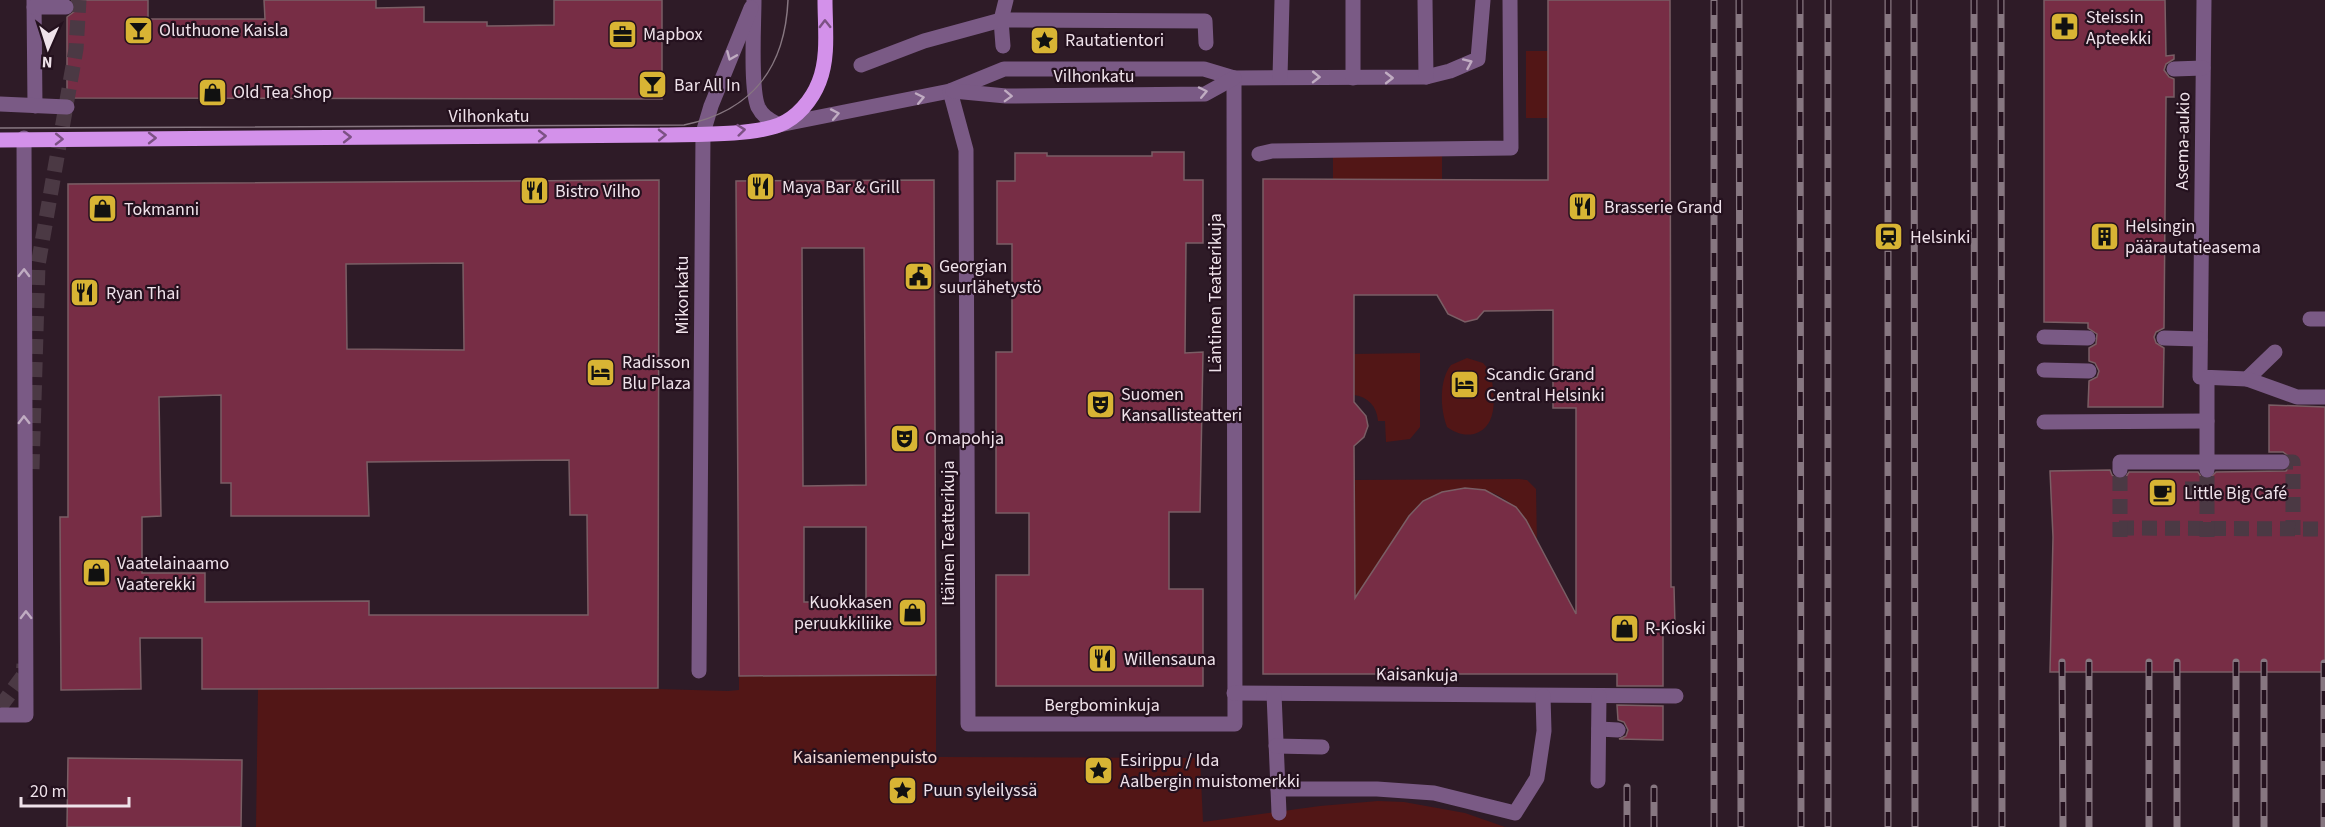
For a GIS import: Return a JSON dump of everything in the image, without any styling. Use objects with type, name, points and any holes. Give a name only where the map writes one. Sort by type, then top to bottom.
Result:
[{"type":"main road","points":[[779,125],[800,112],[819,82],[826,48],[825,0]]},
{"type":"main road","name":"Vilhonkatu","points":[[0,140],[703,134],[779,125]]},
{"type":"street","points":[[1003,46],[1001,20],[1006,0]]},
{"type":"street","points":[[1280,77],[1282,0]]},
{"type":"street","points":[[1353,0],[1353,78]]},
{"type":"street","points":[[1425,0],[1425,77]]},
{"type":"street","name":"Vilhonkatu","points":[[779,125],[950,91],[1004,69],[1204,69],[1234,78],[1425,77],[1450,71],[1478,59],[1483,25],[1483,0]]},
{"type":"street","points":[[1259,154],[1272,151],[1308,153],[1465,152],[1511,148],[1510,0],[1524,1]]},
{"type":"street","name":"Asema-aukio","points":[[2204,0],[2200,377],[2207,378]]},
{"type":"street","name":"Mikonkatu","points":[[754,1],[755,90],[758,107],[766,118],[779,125]]},
{"type":"street","name":"Mikonkatu","points":[[699,671],[703,134],[711,106],[754,1]]},
{"type":"street","points":[[35,106],[34,3],[66,7]]},
{"type":"street","points":[[861,65],[924,41],[1001,20],[1205,21],[1206,44]]},
{"type":"street","points":[[2174,69],[2203,68]]},
{"type":"street","name":"Vilhonkatu","points":[[950,91],[1006,96],[1205,94],[1234,78]]},
{"type":"street","name":"Läntinen Teatterikuja","points":[[1234,78],[1235,724]]},
{"type":"street","name":"Itäinen Teatterikuja","points":[[950,91],[966,150],[968,724]]},
{"type":"street","points":[[0,104],[67,107]]},
{"type":"street","points":[[0,715],[26,715],[24,138]]},
{"type":"street","points":[[2044,337],[2088,338]]},
{"type":"street","points":[[2164,338],[2200,339]]},
{"type":"street","points":[[2247,379],[2274,352]]},
{"type":"street","points":[[2044,370],[2089,372]]},
{"type":"street","points":[[2207,466],[2207,378],[2247,379],[2297,397],[2325,397]]},
{"type":"street","points":[[2044,422],[2207,421]]},
{"type":"street","points":[[2120,470],[2120,462],[2207,466],[2282,462]]},
{"type":"street","name":"Kaisankuja","points":[[1234,693],[1676,696]]},
{"type":"street","points":[[1274,694],[1279,813]]},
{"type":"street","points":[[1278,789],[1377,789],[1434,793],[1515,813],[1537,778],[1544,731],[1543,696]]},
{"type":"street","points":[[1598,781],[1599,696]]},
{"type":"street","name":"Bergbominkuja","points":[[968,724],[1235,724]]},
{"type":"street","points":[[1599,729],[1618,730]]},
{"type":"street","points":[[1276,746],[1322,747]]},
{"type":"green space","points":[[1526,51],[1548,51],[1548,118],[1526,118]]},
{"type":"green space","points":[[1333,156],[1442,156],[1442,180],[1333,180]]},
{"type":"green space","points":[[1420,353],[1420,427],[1410,439],[1386,442],[1385,421],[1378,421],[1374,407],[1367,400],[1354,395],[1354,354]]},
{"type":"green space","points":[[1467,358],[1483,363],[1489,370],[1494,406],[1488,424],[1474,434],[1466,435],[1447,427],[1442,395],[1444,378],[1451,365]]},
{"type":"green space","points":[[1354,480],[1527,480],[1536,489],[1537,544],[1526,520],[1515,507],[1501,497],[1470,488],[1446,491],[1424,501],[1407,518],[1394,544],[1355,606]]},
{"type":"green space","name":"Kaisaniemenpuisto","points":[[936,675],[936,757],[1200,758],[1203,822],[1320,806],[1378,801],[1404,802],[1465,813],[1505,827],[256,827],[258,689],[728,691],[739,690],[739,676]]},
{"type":"building","points":[[72,0],[148,0],[148,19],[265,19],[264,0],[376,0],[376,8],[424,7],[424,22],[487,22],[487,26],[554,25],[554,0],[662,0],[662,99],[71,98],[67,97],[67,17],[75,11]]},
{"type":"building","name":"Scandic Grand Central Helsinki","points":[[1548,0],[1670,0],[1671,587],[1674,587],[1675,625],[1663,625],[1663,686],[1617,686],[1617,674],[1263,674],[1263,179],[1548,180]],"holes":[[[1354,295],[1437,295],[1448,314],[1465,322],[1477,319],[1484,311],[1553,310],[1553,408],[1576,408],[1576,614],[1526,520],[1516,507],[1485,490],[1465,488],[1442,492],[1423,501],[1409,516],[1355,598],[1354,446],[1364,437],[1368,426],[1366,416],[1354,402]]]},
{"type":"building","name":"Helsingin päärautatieasema","points":[[2044,0],[2165,0],[2166,56],[2174,55],[2174,59],[2166,64],[2164,70],[2169,77],[2174,79],[2174,97],[2166,97],[2164,328],[2156,332],[2154,337],[2156,343],[2164,348],[2163,407],[2088,407],[2089,381],[2097,377],[2099,371],[2095,363],[2089,361],[2089,348],[2096,344],[2097,334],[2088,328],[2088,323],[2044,322]]},
{"type":"building","name":"Suomen Kansallisteatteri","points":[[1152,152],[1184,152],[1184,180],[1203,180],[1203,243],[1186,243],[1185,353],[1203,352],[1200,512],[1169,512],[1169,589],[1203,589],[1203,686],[996,686],[996,575],[1029,575],[1029,513],[996,513],[996,352],[1012,352],[1012,244],[997,244],[997,181],[1015,181],[1015,153],[1047,153],[1047,156],[1152,156]]},
{"type":"building","points":[[659,180],[658,688],[202,689],[202,638],[140,638],[141,689],[61,690],[60,517],[68,517],[68,184]],"holes":[[[463,263],[464,350],[347,349],[346,264]],[[221,395],[221,483],[231,483],[231,516],[369,516],[367,462],[569,460],[570,515],[587,515],[588,615],[369,615],[369,601],[205,602],[205,573],[142,573],[142,517],[161,516],[159,397]]]},
{"type":"building","points":[[934,180],[936,675],[739,676],[736,181]],"holes":[[[802,248],[864,248],[866,485],[803,486]],[[804,527],[866,527],[866,602],[804,602]]]},
{"type":"building","points":[[2269,405],[2325,407],[2325,672],[2050,672],[2053,537],[2050,471],[2110,470],[2112,475],[2119,480],[2125,478],[2129,472],[2198,472],[2202,478],[2208,480],[2216,472],[2286,471],[2292,463],[2290,457],[2283,452],[2269,452]]},
{"type":"building","points":[[1617,705],[1663,706],[1663,740],[1619,739],[1626,736],[1628,730],[1624,722],[1618,720]]},
{"type":"building","points":[[68,758],[242,760],[241,827],[67,827]]},
{"type":"tunnel","points":[[32,469],[38,265],[76,49],[79,0]]},
{"type":"tunnel","points":[[2282,462],[2293,462],[2293,537]]},
{"type":"tunnel","points":[[2120,470],[2120,537]]},
{"type":"tunnel","points":[[2207,470],[2207,537]]},
{"type":"tunnel","points":[[2185,489],[2207,489]]},
{"type":"tunnel","points":[[2119,528],[2325,529]]},
{"type":"tunnel","points":[[0,707],[23,676],[24,664]]},
{"type":"tram line","points":[[0,128],[684,125],[729,109],[760,83],[772,66],[780,47],[788,0]]},
{"type":"railway","points":[[1714,0],[1714,827]]},
{"type":"railway","points":[[1739,0],[1741,827]]},
{"type":"railway","points":[[1800,0],[1801,827]]},
{"type":"railway","points":[[1828,0],[1828,827]]},
{"type":"railway","points":[[1888,0],[1888,827]]},
{"type":"railway","points":[[1914,0],[1915,827]]},
{"type":"railway","points":[[1974,0],[1975,827]]},
{"type":"railway","points":[[2001,0],[2002,827]]},
{"type":"railway","points":[[2062,662],[2063,827]]},
{"type":"railway","points":[[2089,662],[2089,827]]},
{"type":"railway","points":[[2149,662],[2149,827]]},
{"type":"railway","points":[[2177,662],[2177,827]]},
{"type":"railway","points":[[2236,662],[2236,827]]},
{"type":"railway","points":[[2264,662],[2264,827]]},
{"type":"railway","points":[[2324,663],[2324,827]]},
{"type":"railway","points":[[1627,787],[1627,827]]},
{"type":"railway","points":[[1654,788],[1654,827]]},
{"type":"place","name":"Steissin Apteekki","points":[[2065,27]]},
{"type":"place","name":"Oluthuone Kaisla","points":[[138,30]]},
{"type":"place","name":"Mapbox","points":[[622,34]]},
{"type":"place","name":"Rautatientori","points":[[1044,40]]},
{"type":"place","name":"Bar All In","points":[[653,85]]},
{"type":"place","name":"Old Tea Shop","points":[[212,92]]},
{"type":"place","name":"Maya Bar & Grill","points":[[761,187]]},
{"type":"place","name":"Bistro Vilho","points":[[534,191]]},
{"type":"place","name":"Brasserie Grand","points":[[1583,207]]},
{"type":"place","name":"Tokmanni","points":[[103,209]]},
{"type":"place","name":"Helsingin päärautatieasema","points":[[2104,236]]},
{"type":"place","name":"Helsinki","points":[[1889,237]]},
{"type":"place","name":"Georgian suurlähetystö","points":[[918,276]]},
{"type":"place","name":"Ryan Thai","points":[[85,293]]},
{"type":"place","name":"Radisson Blu Plaza","points":[[601,372]]},
{"type":"place","name":"Scandic Grand Central Helsinki","points":[[1465,384]]},
{"type":"place","name":"Suomen Kansallisteatteri","points":[[1100,404]]},
{"type":"place","name":"Omapohja","points":[[904,438]]},
{"type":"place","name":"Little Big Café","points":[[2163,493]]},
{"type":"place","name":"Vaatelainaamo Vaaterekki","points":[[96,573]]},
{"type":"place","name":"Kuokkasen peruukkiliike","points":[[913,612]]},
{"type":"place","name":"R-Kioski","points":[[1624,628]]},
{"type":"place","name":"Willensauna","points":[[1103,659]]},
{"type":"place","name":"Esirippu / Ida Aalbergin muistomerkki","points":[[1099,770]]},
{"type":"place","name":"Puun syleilyssä","points":[[902,790]]}]
